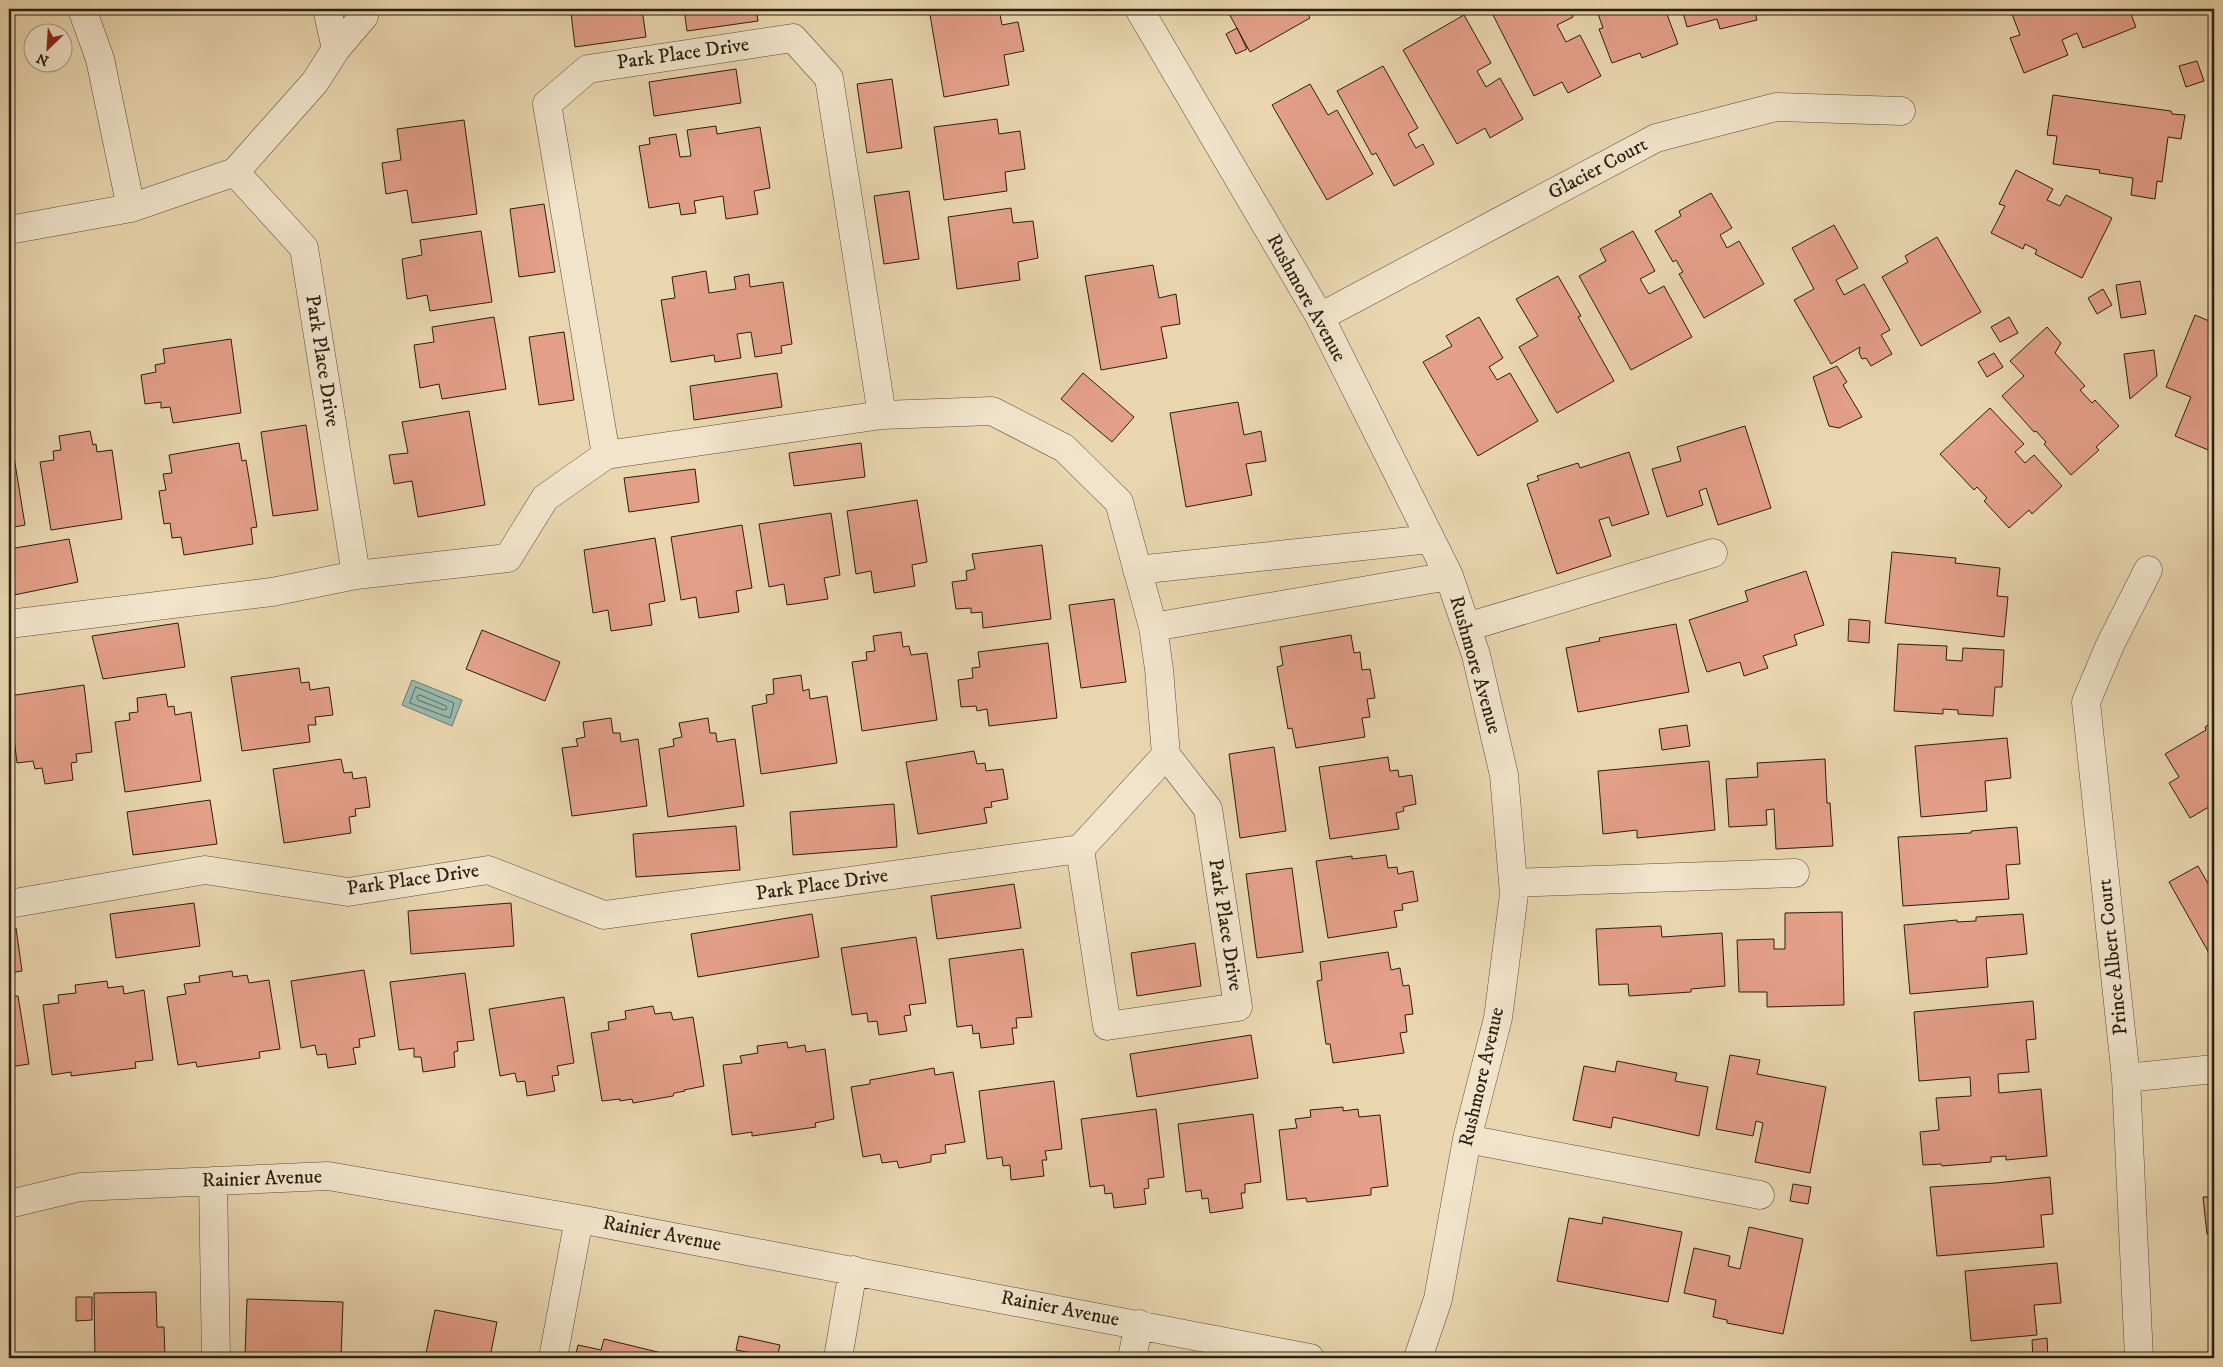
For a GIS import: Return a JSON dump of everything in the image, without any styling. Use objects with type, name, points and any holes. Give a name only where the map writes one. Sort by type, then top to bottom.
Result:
[{"type":"street","points":[[82,9],[100,59],[132,208]]},
{"type":"street","points":[[327,9],[336,49]]},
{"type":"street","points":[[9,230],[132,208],[235,172],[315,82],[336,49],[364,16],[365,9]]},
{"type":"street","name":"Rushmore Avenue","points":[[1139,9],[1320,317],[1449,576],[1476,654],[1504,775],[1514,894],[1498,1018],[1467,1139],[1438,1299],[1418,1358]]},
{"type":"street","name":"Park Place Drive","points":[[606,455],[548,104],[588,69],[793,38],[829,78],[882,415]]},
{"type":"street","name":"Glacier Court","points":[[1320,317],[1656,138],[1776,107],[1901,111]]},
{"type":"street","name":"Park Place Drive","points":[[235,172],[304,248],[356,576]]},
{"type":"street","points":[[9,624],[272,592],[356,576],[508,558],[545,498],[606,455],[882,415],[992,411],[1064,448],[1118,502],[1152,627],[1159,669],[1166,755],[1080,849]]},
{"type":"street","points":[[1137,570],[1430,538]]},
{"type":"street","points":[[1467,628],[1713,553]]},
{"type":"street","name":"Prince Albert Court","points":[[2139,1358],[2126,1078],[2086,702],[2110,645],[2148,570]]},
{"type":"street","points":[[1152,627],[1449,576]]},
{"type":"street","name":"Park Place Drive","points":[[9,904],[205,870],[348,892],[488,870],[604,915],[1080,849],[1107,1026],[1238,1007],[1208,810],[1166,755]]},
{"type":"street","points":[[1513,884],[1795,873]]},
{"type":"street","points":[[2126,1078],[2214,1069]]},
{"type":"street","points":[[1467,1139],[1760,1195]]},
{"type":"street","name":"Rainier Avenue","points":[[9,1204],[80,1187],[328,1176],[580,1219],[1310,1358]]},
{"type":"street","points":[[213,1181],[216,1358]]},
{"type":"street","points":[[552,1358],[580,1219]]},
{"type":"street","points":[[838,1358],[853,1270]]},
{"type":"street","points":[[1132,1358],[1139,1324]]},
{"type":"water","points":[[412,680],[462,700],[452,726],[402,705]]},
{"type":"building","points":[[447,9],[473,9],[447,12]]},
{"type":"building","points":[[606,9],[642,9],[646,37],[575,47],[571,13]]},
{"type":"building","points":[[684,9],[756,9],[758,21],[687,31]]},
{"type":"building","points":[[929,9],[999,9],[1002,25],[1018,22],[1024,51],[1004,55],[1009,85],[944,97]]},
{"type":"building","points":[[1228,9],[1305,9],[1310,18],[1250,52]]},
{"type":"building","points":[[1490,9],[1570,9],[1573,17],[1557,25],[1566,42],[1580,35],[1601,76],[1568,93],[1562,82],[1534,96]]},
{"type":"building","points":[[1592,9],[1665,9],[1678,44],[1642,58],[1640,53],[1612,63],[1599,29],[1603,28],[1597,11],[1593,13]]},
{"type":"building","points":[[1682,9],[1754,9],[1757,20],[1720,29],[1717,19],[1687,27]]},
{"type":"building","points":[[2010,9],[2129,9],[2136,27],[2083,48],[2077,33],[2062,40],[2068,55],[2024,73],[2010,38],[2020,35]]},
{"type":"building","points":[[1464,15],[1491,63],[1477,71],[1486,87],[1500,78],[1523,119],[1490,138],[1485,128],[1457,144],[1403,50]]},
{"type":"building","points":[[1237,28],[1247,49],[1236,54],[1226,34]]},
{"type":"building","points":[[2197,61],[2204,81],[2186,87],[2179,66]]},
{"type":"building","points":[[1383,66],[1418,128],[1408,134],[1416,148],[1423,144],[1434,164],[1394,186],[1376,153],[1372,155],[1337,91]]},
{"type":"building","points":[[736,69],[741,103],[654,116],[649,82]]},
{"type":"building","points":[[892,79],[902,148],[867,153],[857,84]]},
{"type":"building","points":[[1310,84],[1328,115],[1337,110],[1373,174],[1327,200],[1272,105]]},
{"type":"building","points":[[2053,95],[2171,111],[2172,114],[2185,115],[2181,139],[2168,137],[2162,182],[2157,181],[2155,199],[2131,195],[2133,178],[2099,173],[2100,170],[2053,164],[2057,136],[2047,135]]},
{"type":"building","points":[[997,119],[999,134],[1020,131],[1025,169],[1005,172],[1007,191],[944,200],[934,127]]},
{"type":"building","points":[[464,120],[477,214],[412,223],[407,190],[386,194],[382,163],[401,160],[397,129]]},
{"type":"building","points":[[716,126],[717,134],[760,127],[770,188],[754,191],[758,214],[726,219],[723,196],[694,201],[696,213],[681,215],[679,203],[649,208],[639,146],[650,144],[649,138],[676,134],[680,157],[691,156],[687,130]]},
{"type":"building","points":[[2016,170],[2053,189],[2047,200],[2060,206],[2066,195],[2112,218],[2082,278],[2035,254],[2037,250],[2025,244],[2023,249],[1991,233],[2005,206],[1999,204]]},
{"type":"building","points":[[909,191],[919,259],[884,264],[874,196]]},
{"type":"building","points":[[1711,193],[1732,228],[1720,235],[1727,248],[1739,241],[1764,284],[1704,318],[1679,274],[1683,272],[1676,260],[1673,262],[1655,231],[1681,216],[1679,211]]},
{"type":"building","points":[[544,204],[555,272],[519,277],[510,209]]},
{"type":"building","points":[[1011,208],[1013,223],[1033,221],[1038,258],[1018,262],[1020,280],[957,289],[948,217]]},
{"type":"building","points":[[1834,225],[1858,268],[1836,280],[1844,295],[1864,284],[1890,330],[1881,335],[1892,354],[1871,366],[1866,358],[1862,359],[1859,353],[1860,347],[1831,364],[1794,300],[1814,289],[1792,248]]},
{"type":"building","points":[[481,231],[492,302],[430,311],[427,295],[407,299],[402,259],[422,255],[420,240]]},
{"type":"building","points":[[1633,231],[1655,271],[1640,279],[1649,294],[1664,286],[1692,337],[1631,370],[1579,276],[1606,261],[1600,249]]},
{"type":"building","points":[[1937,237],[1981,312],[1921,346],[1882,277],[1908,262],[1905,256]]},
{"type":"building","points":[[1153,265],[1159,298],[1176,294],[1180,324],[1161,327],[1167,358],[1101,370],[1085,276]]},
{"type":"building","points":[[706,271],[709,293],[736,289],[734,277],[749,274],[750,287],[783,282],[792,344],[781,346],[782,353],[755,357],[751,332],[737,334],[741,358],[715,362],[714,355],[671,362],[661,300],[675,298],[672,277]]},
{"type":"building","points":[[1558,276],[1581,316],[1578,317],[1614,381],[1557,413],[1519,347],[1538,336],[1516,299]]},
{"type":"building","points":[[2140,281],[2146,314],[2121,318],[2116,285]]},
{"type":"building","points":[[2103,289],[2112,305],[2097,314],[2088,298]]},
{"type":"building","points":[[2195,315],[2214,323],[2213,452],[2175,436],[2191,397],[2166,387]]},
{"type":"building","points":[[494,317],[506,389],[442,399],[439,384],[420,388],[414,345],[434,342],[432,327]]},
{"type":"building","points":[[1479,317],[1503,358],[1489,367],[1497,380],[1510,373],[1538,421],[1478,456],[1423,362],[1452,346],[1446,336]]},
{"type":"building","points":[[2009,317],[2018,333],[2000,342],[1991,327]]},
{"type":"building","points":[[2047,327],[2061,343],[2055,353],[2085,386],[2080,390],[2092,403],[2095,400],[2119,426],[2096,447],[2099,450],[2071,475],[2044,444],[2046,442],[2036,431],[2034,432],[2002,396],[2024,376],[2010,361]]},
{"type":"building","points":[[564,332],[574,400],[539,405],[529,337]]},
{"type":"building","points":[[231,339],[241,413],[173,423],[170,407],[161,408],[161,402],[145,404],[141,375],[156,372],[155,365],[165,363],[163,349]]},
{"type":"building","points":[[2154,350],[2157,376],[2130,399],[2124,354]]},
{"type":"building","points":[[1994,353],[2003,367],[1987,377],[1978,362]]},
{"type":"building","points":[[1837,366],[1847,382],[1843,385],[1862,417],[1839,428],[1829,426],[1813,377]]},
{"type":"building","points":[[777,373],[782,407],[694,420],[690,386]]},
{"type":"building","points":[[1083,373],[1134,417],[1112,442],[1061,399]]},
{"type":"building","points":[[1238,402],[1244,435],[1261,431],[1266,461],[1246,464],[1252,495],[1186,507],[1170,413]]},
{"type":"building","points":[[1990,408],[2024,444],[2015,452],[2025,463],[2034,455],[2062,486],[2032,514],[2029,510],[2009,528],[1984,501],[1987,498],[1977,487],[1974,490],[1940,454]]},
{"type":"building","points":[[469,411],[485,505],[418,517],[412,481],[394,484],[389,455],[408,453],[402,422]]},
{"type":"building","points":[[306,425],[318,510],[273,516],[261,432]]},
{"type":"building","points":[[1745,426],[1771,508],[1718,525],[1706,488],[1699,491],[1703,505],[1667,517],[1652,469],[1681,461],[1677,447]]},
{"type":"building","points":[[90,431],[93,445],[96,444],[97,452],[112,450],[122,519],[51,530],[40,462],[54,460],[53,451],[61,450],[59,436]]},
{"type":"building","points":[[239,443],[242,461],[246,460],[257,527],[251,528],[253,544],[184,555],[181,537],[172,538],[170,523],[164,524],[159,491],[166,490],[163,474],[172,473],[169,455]]},
{"type":"building","points":[[861,443],[865,477],[794,486],[789,453]]},
{"type":"building","points":[[1629,452],[1649,514],[1612,526],[1609,517],[1599,520],[1611,556],[1557,574],[1527,484],[1539,480],[1537,476],[1578,463],[1580,468]]},
{"type":"building","points":[[14,457],[25,525],[9,528],[9,458]]},
{"type":"building","points":[[695,469],[699,502],[629,512],[624,478]]},
{"type":"building","points":[[917,500],[927,562],[912,565],[915,586],[874,593],[871,571],[856,574],[847,511]]},
{"type":"building","points":[[831,513],[840,575],[824,578],[828,599],[787,605],[784,584],[769,587],[759,524]]},
{"type":"building","points":[[742,525],[752,588],[736,591],[739,612],[699,618],[696,597],[681,600],[671,537]]},
{"type":"building","points":[[655,538],[665,601],[649,604],[652,625],[611,631],[608,610],[593,613],[584,550]]},
{"type":"building","points":[[69,539],[78,582],[9,596],[9,549]]},
{"type":"building","points":[[1042,545],[1051,619],[983,628],[982,612],[971,613],[971,608],[956,609],[952,582],[967,580],[966,571],[975,569],[972,554]]},
{"type":"building","points":[[1892,552],[1956,558],[1955,563],[2000,568],[1997,596],[2008,597],[2004,637],[1885,623]]},
{"type":"building","points":[[1806,571],[1824,625],[1794,635],[1797,645],[1763,656],[1768,668],[1744,676],[1740,662],[1707,672],[1689,620],[1748,601],[1745,591]]},
{"type":"building","points":[[1114,599],[1126,682],[1081,688],[1069,605]]},
{"type":"building","points":[[1849,619],[1870,621],[1869,643],[1848,641]]},
{"type":"building","points":[[178,623],[185,667],[103,679],[92,636]]},
{"type":"building","points":[[1676,624],[1689,692],[1578,712],[1566,648],[1600,641],[1599,638]]},
{"type":"building","points":[[482,630],[560,662],[545,701],[466,669]]},
{"type":"building","points":[[901,632],[903,647],[909,646],[911,655],[927,653],[937,720],[862,731],[852,662],[867,660],[866,652],[875,651],[873,636]]},
{"type":"building","points":[[1351,635],[1354,653],[1360,652],[1362,670],[1370,669],[1375,698],[1367,699],[1370,717],[1362,718],[1365,737],[1296,748],[1292,728],[1288,729],[1277,667],[1283,665],[1280,647]]},
{"type":"building","points":[[1048,643],[1057,718],[989,726],[987,709],[977,711],[976,706],[961,707],[958,680],[973,678],[972,668],[980,667],[978,652]]},
{"type":"building","points":[[1898,644],[1947,646],[1946,660],[1962,661],[1963,648],[2004,650],[2002,687],[1995,687],[1993,716],[1958,714],[1958,710],[1943,709],[1943,714],[1894,711]]},
{"type":"building","points":[[299,668],[301,683],[309,682],[310,690],[329,687],[333,715],[315,717],[316,725],[308,725],[310,742],[242,751],[231,677]]},
{"type":"building","points":[[801,675],[803,691],[809,689],[810,699],[827,696],[837,763],[761,774],[752,706],[767,703],[766,695],[774,694],[773,679]]},
{"type":"building","points":[[84,685],[92,752],[76,754],[77,762],[71,763],[73,780],[45,784],[42,768],[35,769],[33,761],[17,763],[9,696]]},
{"type":"building","points":[[166,694],[168,707],[174,706],[175,715],[191,712],[201,781],[125,792],[115,722],[130,720],[129,713],[138,712],[137,698]]},
{"type":"building","points":[[611,718],[613,733],[620,733],[621,742],[638,739],[647,806],[572,816],[562,748],[578,746],[576,739],[585,737],[583,722]]},
{"type":"building","points":[[708,718],[710,733],[716,733],[717,742],[735,739],[744,806],[668,817],[659,749],[674,746],[673,739],[682,737],[679,723]]},
{"type":"building","points":[[2214,721],[2214,804],[2190,818],[2169,783],[2179,777],[2165,754],[2206,730],[2205,727]]},
{"type":"building","points":[[1687,725],[1690,746],[1662,750],[1659,729]]},
{"type":"building","points":[[2007,738],[2011,778],[1985,781],[1987,811],[1921,817],[1915,746]]},
{"type":"building","points":[[1274,747],[1286,831],[1240,838],[1229,754]]},
{"type":"building","points":[[974,751],[977,764],[985,763],[986,771],[1003,769],[1008,799],[991,802],[992,807],[984,808],[987,823],[918,834],[906,762]]},
{"type":"building","points":[[1388,757],[1390,771],[1398,770],[1399,777],[1412,775],[1416,804],[1403,807],[1404,811],[1396,813],[1399,829],[1330,839],[1319,767]]},
{"type":"building","points":[[341,759],[344,773],[352,772],[353,779],[366,777],[370,807],[355,809],[356,816],[349,817],[351,833],[284,843],[273,769]]},
{"type":"building","points":[[1825,759],[1827,803],[1830,803],[1833,846],[1776,849],[1774,809],[1766,810],[1767,825],[1729,827],[1726,779],[1758,777],[1757,763]]},
{"type":"building","points":[[1709,761],[1715,830],[1637,838],[1637,830],[1603,834],[1598,771]]},
{"type":"building","points":[[210,800],[217,844],[133,855],[127,812]]},
{"type":"building","points":[[894,804],[897,847],[793,855],[790,812]]},
{"type":"building","points":[[736,826],[740,870],[636,877],[633,834]]},
{"type":"building","points":[[2017,827],[2020,864],[2006,865],[2009,899],[1903,906],[1898,837],[1971,833],[1971,831]]},
{"type":"building","points":[[1386,855],[1388,868],[1397,867],[1398,874],[1413,871],[1418,901],[1402,904],[1403,910],[1394,911],[1397,927],[1328,938],[1316,861],[1352,856],[1352,859]]},
{"type":"building","points":[[2198,866],[2210,887],[2214,885],[2214,962],[2169,882]]},
{"type":"building","points":[[1292,868],[1303,952],[1257,958],[1246,874]]},
{"type":"building","points":[[1014,884],[1021,928],[937,939],[931,896]]},
{"type":"building","points":[[194,903],[200,946],[116,958],[110,914]]},
{"type":"building","points":[[511,903],[514,946],[411,954],[408,911]]},
{"type":"building","points":[[1842,912],[1844,1005],[1767,1007],[1767,992],[1739,992],[1737,940],[1774,939],[1774,949],[1785,949],[1785,913]]},
{"type":"building","points":[[812,914],[819,957],[698,977],[691,934]]},
{"type":"building","points":[[2023,914],[2027,954],[1986,958],[1988,987],[1910,994],[1904,925],[1957,920],[1957,922],[1976,921],[1976,917]]},
{"type":"building","points":[[1661,926],[1662,937],[1722,933],[1725,986],[1691,989],[1691,992],[1629,996],[1628,984],[1599,985],[1596,929]]},
{"type":"building","points":[[16,928],[22,971],[9,973],[9,929]]},
{"type":"building","points":[[916,937],[926,1003],[909,1005],[911,1015],[904,1016],[907,1031],[879,1035],[877,1021],[868,1022],[867,1013],[852,1015],[841,948]]},
{"type":"building","points":[[1195,943],[1201,986],[1137,996],[1131,953]]},
{"type":"building","points":[[1023,949],[1032,1017],[1016,1018],[1017,1028],[1012,1028],[1014,1044],[981,1048],[979,1033],[973,1034],[972,1025],[957,1027],[949,959]]},
{"type":"building","points":[[1388,952],[1391,970],[1400,968],[1403,986],[1409,985],[1413,1014],[1405,1015],[1407,1032],[1400,1033],[1404,1053],[1333,1063],[1330,1044],[1326,1044],[1317,981],[1322,980],[1320,962]]},
{"type":"building","points":[[364,970],[375,1036],[359,1039],[360,1047],[353,1048],[356,1064],[328,1068],[326,1054],[317,1055],[315,1045],[301,1048],[291,981]]},
{"type":"building","points":[[232,971],[233,977],[247,975],[249,983],[269,980],[280,1049],[259,1052],[260,1058],[197,1067],[196,1062],[178,1065],[167,997],[186,994],[184,984],[200,982],[199,976]]},
{"type":"building","points":[[465,973],[474,1040],[457,1042],[458,1051],[454,1052],[455,1067],[423,1072],[421,1057],[414,1057],[414,1048],[399,1050],[390,982]]},
{"type":"building","points":[[107,981],[108,988],[123,986],[124,994],[144,990],[153,1060],[135,1062],[136,1068],[71,1076],[71,1072],[52,1075],[43,1005],[59,1003],[58,995],[76,993],[75,985]]},
{"type":"building","points":[[18,996],[29,1064],[10,1067],[11,1075],[9,1075],[9,997]]},
{"type":"building","points":[[564,997],[574,1063],[557,1066],[559,1075],[552,1076],[555,1091],[527,1096],[525,1081],[517,1082],[515,1073],[500,1076],[489,1009]]},
{"type":"building","points":[[2033,1001],[2036,1039],[2026,1040],[2029,1072],[1998,1074],[1999,1093],[2041,1089],[2047,1156],[2006,1160],[2006,1156],[1991,1157],[1991,1162],[1942,1166],[1941,1164],[1923,1165],[1920,1132],[1939,1130],[1936,1098],[1971,1096],[1970,1077],[1919,1081],[1914,1012]]},
{"type":"building","points":[[653,1006],[655,1014],[671,1012],[673,1020],[693,1017],[704,1086],[674,1093],[673,1096],[633,1103],[632,1099],[602,1101],[591,1033],[609,1030],[608,1022],[626,1019],[625,1011]]},
{"type":"building","points":[[1251,1035],[1258,1078],[1137,1097],[1130,1054]]},
{"type":"building","points":[[787,1042],[788,1048],[805,1045],[806,1052],[825,1049],[834,1119],[815,1123],[816,1127],[752,1136],[752,1132],[732,1135],[723,1065],[742,1063],[740,1056],[758,1053],[757,1046]]},
{"type":"building","points":[[1730,1055],[1760,1060],[1757,1074],[1826,1087],[1810,1173],[1755,1162],[1763,1123],[1756,1121],[1753,1136],[1716,1129]]},
{"type":"building","points":[[1617,1061],[1677,1073],[1675,1081],[1708,1087],[1699,1136],[1613,1117],[1611,1128],[1573,1120],[1584,1066],[1615,1072]]},
{"type":"building","points":[[934,1068],[935,1075],[953,1072],[965,1142],[945,1145],[946,1153],[931,1155],[931,1162],[899,1168],[897,1161],[882,1163],[880,1154],[863,1157],[851,1087],[870,1084],[870,1080]]},
{"type":"building","points":[[1054,1081],[1062,1149],[1045,1151],[1047,1160],[1042,1160],[1044,1176],[1011,1180],[1010,1165],[1003,1166],[1002,1157],[987,1159],[979,1091]]},
{"type":"building","points":[[1343,1107],[1343,1111],[1358,1109],[1359,1117],[1380,1115],[1388,1186],[1371,1188],[1371,1195],[1307,1202],[1306,1198],[1287,1200],[1279,1130],[1297,1128],[1295,1119],[1311,1117],[1310,1110]]},
{"type":"building","points":[[1156,1109],[1164,1177],[1148,1179],[1149,1188],[1144,1189],[1146,1204],[1114,1208],[1112,1193],[1105,1194],[1104,1185],[1090,1187],[1081,1119]]},
{"type":"building","points":[[1253,1114],[1261,1182],[1245,1184],[1245,1193],[1241,1193],[1243,1208],[1210,1213],[1208,1198],[1202,1199],[1201,1190],[1186,1192],[1178,1124]]},
{"type":"building","points":[[2214,1165],[2214,1197],[2211,1166]]},
{"type":"building","points":[[2050,1177],[2053,1214],[2041,1215],[2044,1247],[1937,1256],[1930,1187]]},
{"type":"building","points":[[1793,1184],[1811,1187],[1808,1204],[1790,1201]]},
{"type":"building","points":[[2203,1197],[2214,1197],[2214,1234],[2207,1234]]},
{"type":"building","points":[[1603,1217],[1682,1232],[1668,1302],[1557,1281],[1569,1218],[1602,1224]]},
{"type":"building","points":[[1749,1227],[1803,1239],[1783,1334],[1727,1323],[1727,1320],[1713,1317],[1716,1300],[1684,1293],[1694,1248],[1730,1256],[1728,1266],[1740,1269]]},
{"type":"building","points":[[2214,1246],[2214,1286],[2213,1286],[2209,1247]]},
{"type":"building","points":[[2057,1263],[2061,1303],[2034,1305],[2037,1335],[1971,1341],[1965,1271]]},
{"type":"building","points":[[156,1292],[157,1327],[164,1327],[165,1358],[95,1358],[94,1293]]},
{"type":"building","points":[[76,1297],[92,1297],[92,1320],[76,1321]]},
{"type":"building","points":[[247,1299],[343,1302],[341,1358],[245,1356]]},
{"type":"building","points":[[435,1310],[497,1322],[490,1357],[493,1358],[425,1358]]},
{"type":"building","points":[[739,1336],[780,1345],[777,1358],[736,1350]]},
{"type":"building","points":[[2047,1338],[2048,1358],[2033,1358],[2032,1340]]},
{"type":"building","points":[[604,1339],[670,1355],[669,1358],[575,1358],[578,1345],[601,1350]]}]
